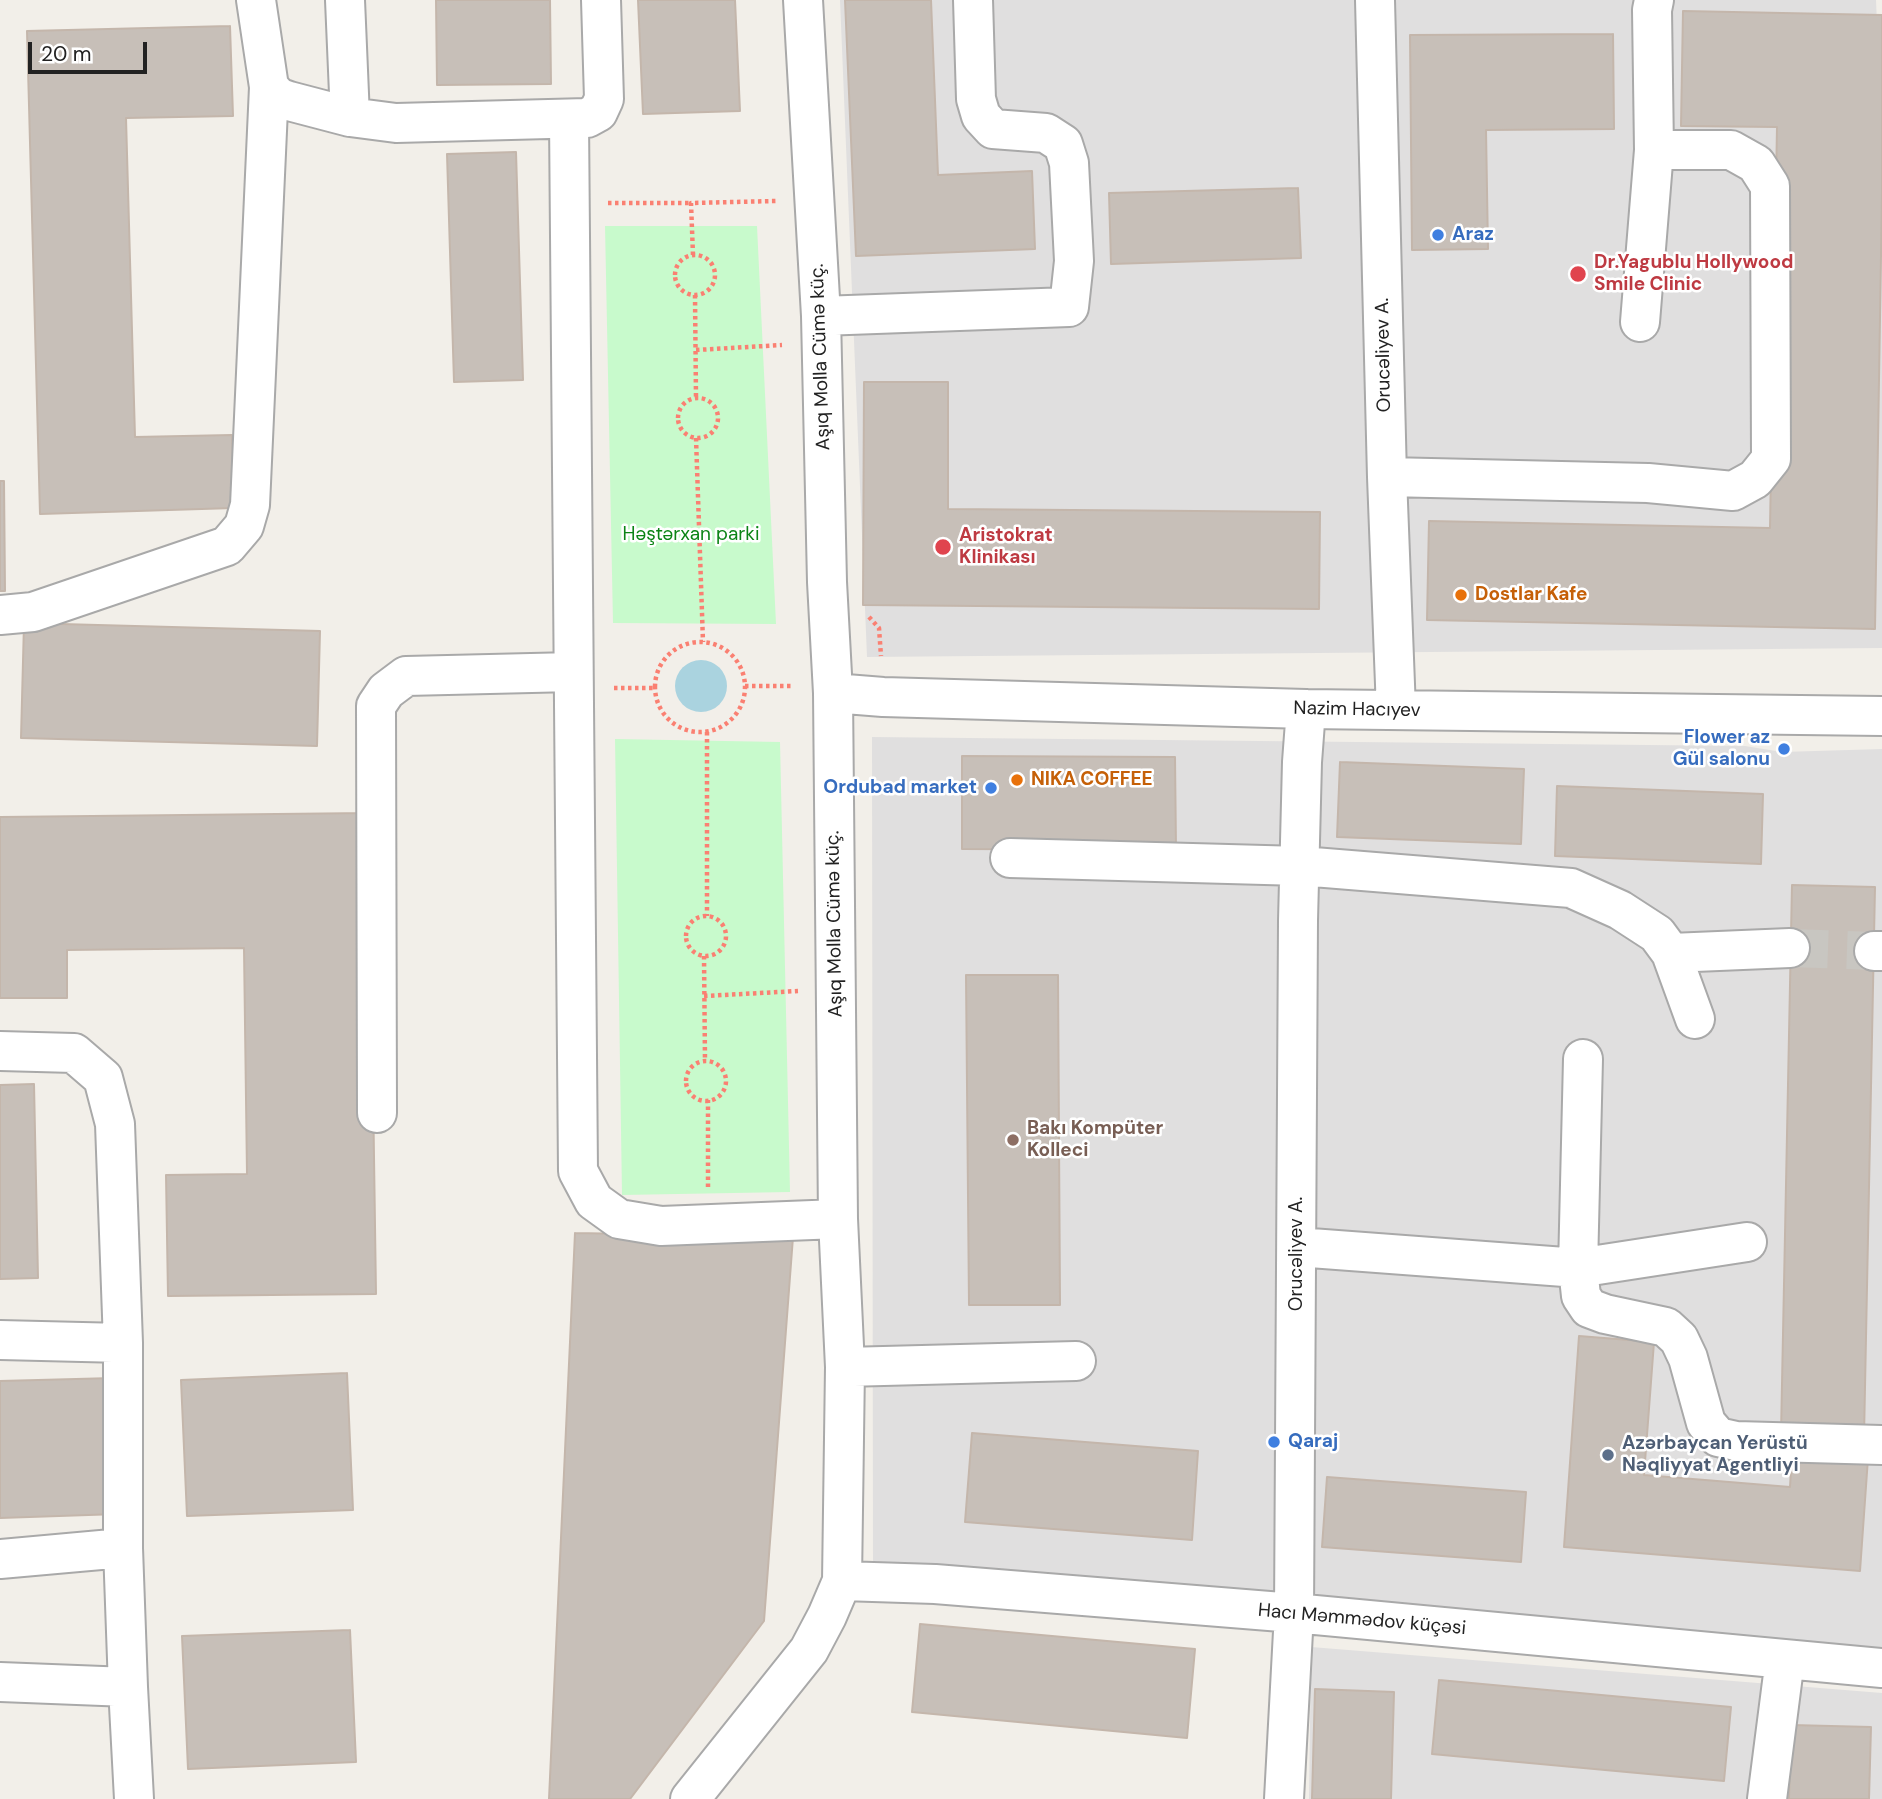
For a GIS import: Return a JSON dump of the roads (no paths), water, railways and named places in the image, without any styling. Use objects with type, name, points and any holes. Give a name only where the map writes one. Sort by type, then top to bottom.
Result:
[{"type":"street","points":[[0,615],[33,612],[227,546],[244,527],[250,505],[269,87],[256,0]]},
{"type":"street","points":[[345,0],[350,117]]},
{"type":"street","points":[[269,87],[278,97],[289,101],[350,117],[396,123],[587,118],[598,112],[604,99],[601,0]]},
{"type":"street","name":"Aşıq Molla Cümə küç.","points":[[690,1799],[809,1650],[842,1581],[845,1367],[838,1219],[833,693],[827,582],[821,316],[803,0]]},
{"type":"street","points":[[821,316],[1069,307],[1074,261],[1069,163],[1063,144],[1046,133],[993,129],[981,116],[976,99],[973,0]]},
{"type":"street","name":"Orucəliyev A.","points":[[1375,0],[1387,477],[1396,710]]},
{"type":"street","points":[[1640,322],[1654,150],[1654,0]]},
{"type":"street","points":[[569,119],[579,1171],[594,1201],[619,1219],[661,1226],[838,1219]]},
{"type":"street","points":[[1387,477],[1648,483],[1732,491],[1755,478],[1771,459],[1770,186],[1756,164],[1731,150],[1654,150]]},
{"type":"street","points":[[377,1113],[376,706],[386,691],[406,676],[573,672]]},
{"type":"street","name":"Nazim Hacıyev","points":[[833,693],[897,698],[1306,709],[1882,716]]},
{"type":"street","name":"Orucəliyev A.","points":[[1284,1799],[1294,1613],[1298,934],[1302,762],[1306,709]]},
{"type":"street","points":[[1010,858],[1301,866],[1571,888],[1620,910],[1657,934],[1671,953],[1695,1019]]},
{"type":"street","points":[[1671,953],[1790,948]]},
{"type":"street","points":[[0,1051],[74,1053],[103,1078],[115,1124],[122,1343],[123,1548],[134,1799]]},
{"type":"street","points":[[1583,1059],[1578,1268],[1581,1296],[1589,1308],[1666,1328],[1679,1339],[1688,1358],[1706,1423],[1718,1437],[1736,1441],[1882,1445]]},
{"type":"street","points":[[1297,1247],[1578,1268],[1747,1242]]},
{"type":"street","points":[[0,1340],[122,1343]]},
{"type":"street","points":[[845,1367],[1076,1361]]},
{"type":"street","points":[[0,1559],[123,1548]]},
{"type":"street","name":"Hacı Məmmədov küçəsi","points":[[842,1581],[935,1584],[1294,1613],[1882,1668]]},
{"type":"street","points":[[1767,1799],[1785,1660]]},
{"type":"street","points":[[0,1682],[128,1687]]},
{"type":"water","points":[[701,660],[711,662],[719,668],[725,676],[725,696],[719,704],[711,710],[701,712],[691,710],[683,704],[677,696],[675,686],[677,676],[683,668],[691,662]]},
{"type":"tunnel","points":[[1790,948],[1874,951]]},
{"type":"place","name":"Araz","points":[[1438,235]]},
{"type":"place","name":"Dr.Yagublu Hollywood Smile Clinic","points":[[1578,274]]},
{"type":"place","name":"Aristokrat Klinikası","points":[[943,547]]},
{"type":"place","name":"Dostlar Kafe","points":[[1461,595]]},
{"type":"place","name":"Flower az Gül salonu","points":[[1784,749]]},
{"type":"place","name":"NIKA COFFEE","points":[[1017,780]]},
{"type":"place","name":"Ordubad market","points":[[991,788]]},
{"type":"place","name":"Bakı Kompüter Kolleci","points":[[1013,1140]]},
{"type":"place","name":"Qaraj","points":[[1274,1442]]},
{"type":"place","name":"Azərbaycan Yerüstü Nəqliyyat Agentliyi","points":[[1608,1455]]},
{"type":"park label","name":"Həştərxan parki","points":[[691,535]]}]
